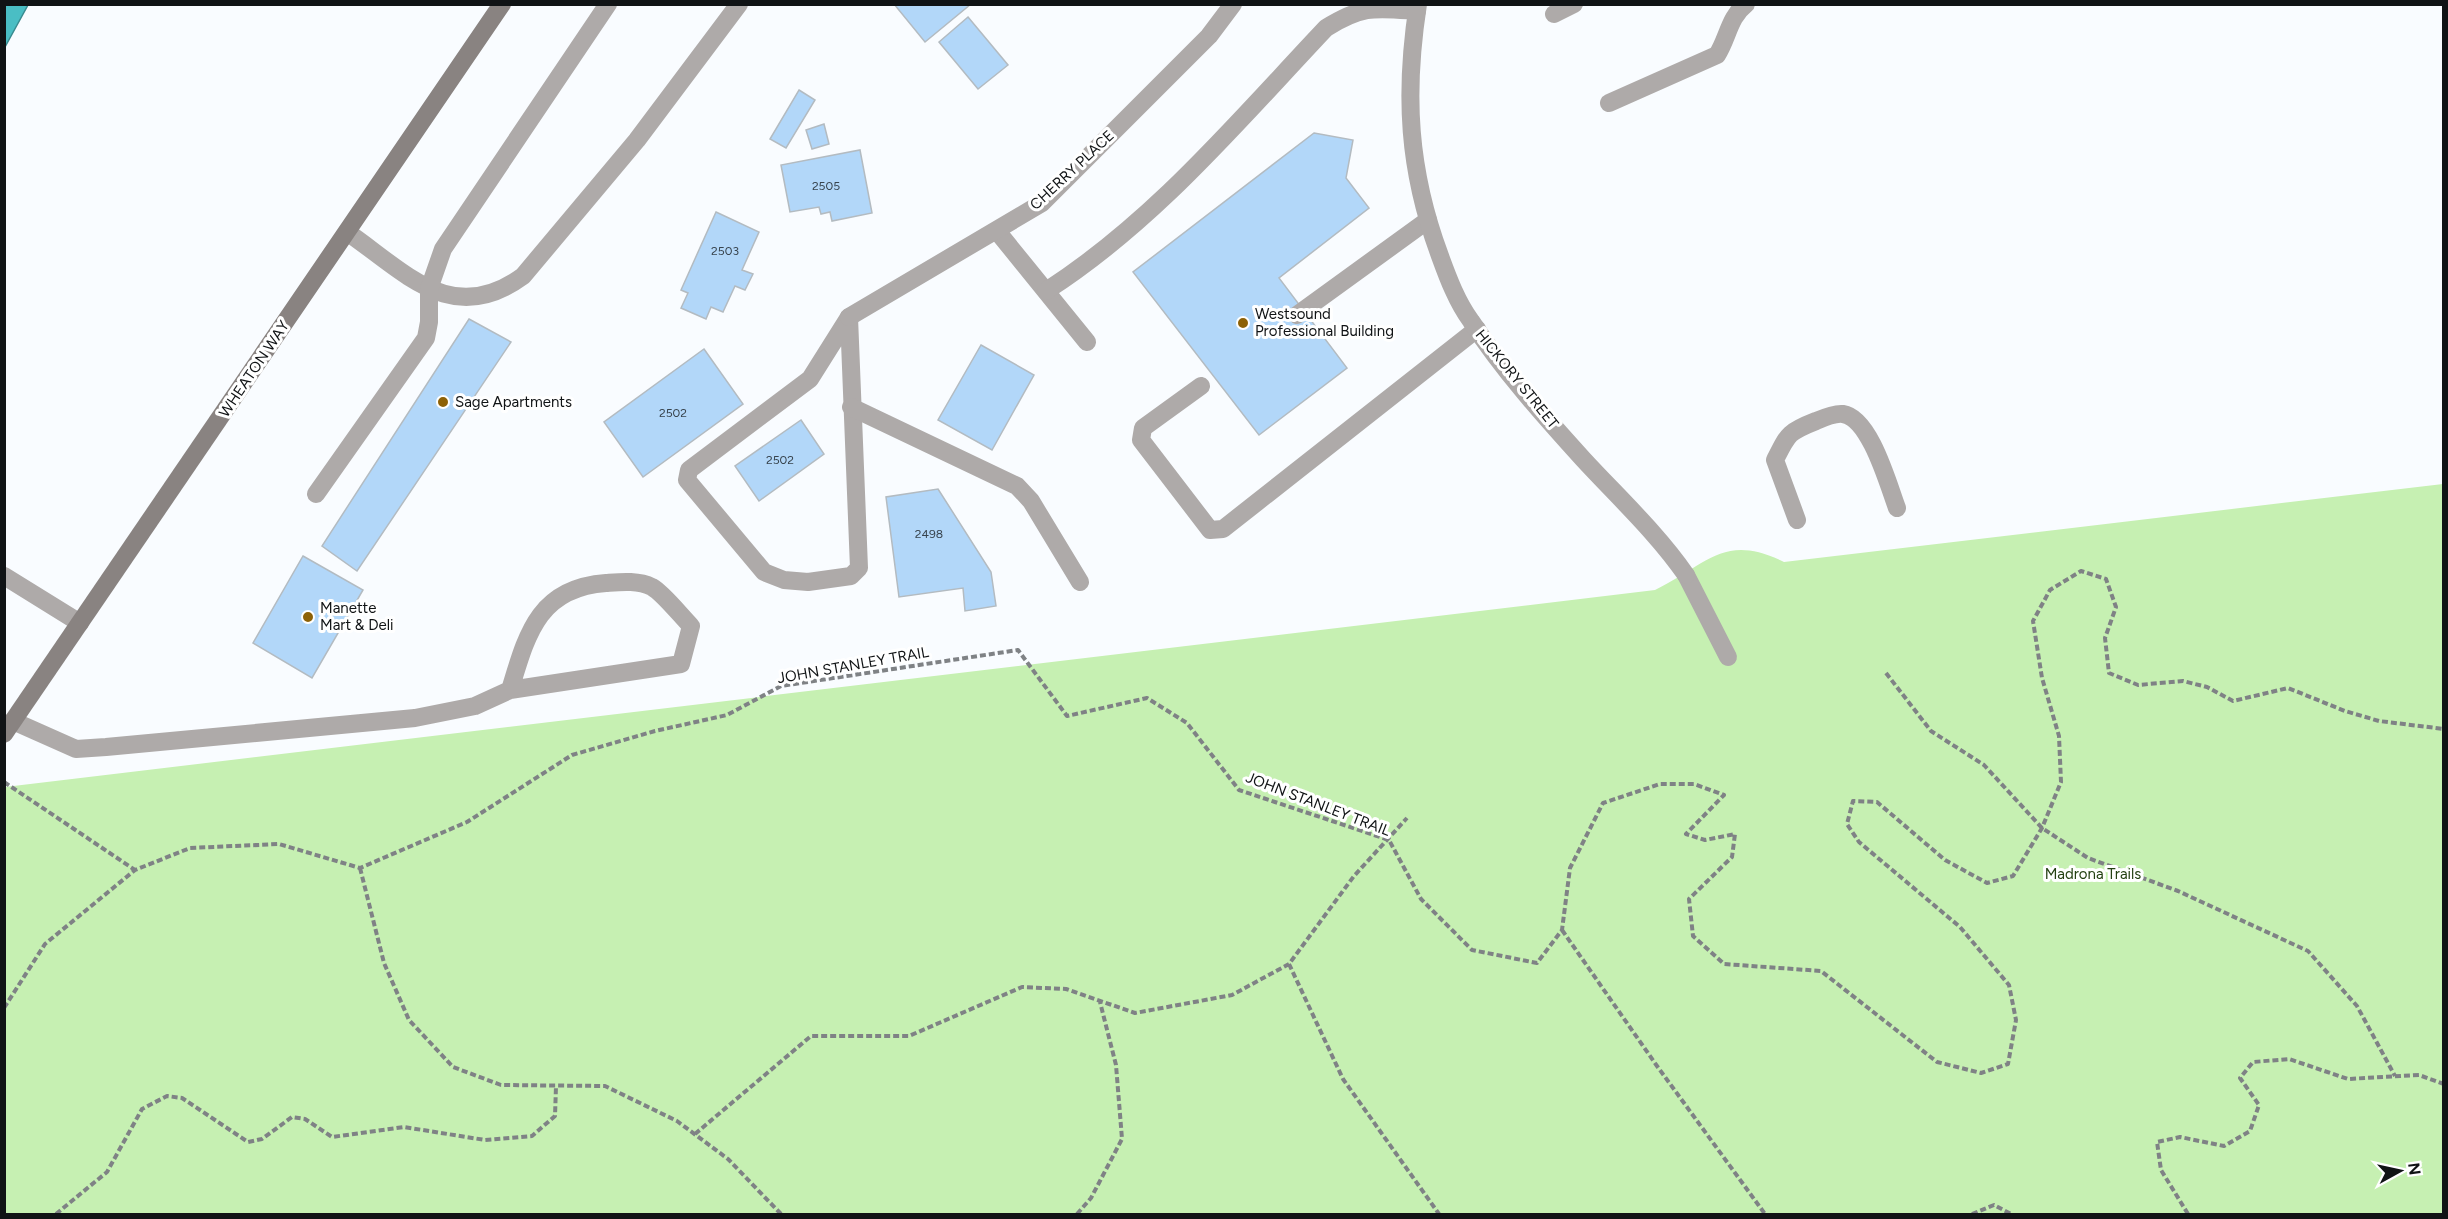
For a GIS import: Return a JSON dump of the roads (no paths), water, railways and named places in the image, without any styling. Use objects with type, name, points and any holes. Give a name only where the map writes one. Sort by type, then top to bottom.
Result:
[{"type":"main road","name":"WHEATON WAY","points":[[9,727],[502,4]]},
{"type":"street","points":[[316,494],[426,338],[429,322],[429,289],[440,256],[451,236],[608,4]]},
{"type":"street","points":[[347,232],[429,289],[461,299],[506,289],[523,276],[637,140],[739,4]]},
{"type":"street","name":"CHERRY PLACE","points":[[849,316],[997,231],[1042,202],[1209,36],[1233,4]]},
{"type":"street","points":[[1554,14],[1574,4]]},
{"type":"street","points":[[1610,103],[1717,55],[1724,45],[1733,18],[1746,4]]},
{"type":"street","points":[[1046,291],[1079,270],[1167,197],[1326,28],[1349,14],[1369,8],[1417,8]]},
{"type":"street","name":"HICKORY STREET","points":[[1417,8],[1411,54],[1409,114],[1413,158],[1428,220],[1447,275],[1476,329],[1581,457],[1673,556],[1686,574],[1728,657]]},
{"type":"street","points":[[1297,315],[1428,220]]},
{"type":"street","points":[[997,231],[1087,342]]},
{"type":"street","points":[[849,316],[859,568],[851,576],[808,582],[784,580],[764,572],[687,480],[689,470],[810,379],[849,316]]},
{"type":"street","points":[[1201,386],[1143,428],[1140,440],[1210,530],[1223,529],[1476,329]]},
{"type":"street","points":[[851,406],[1017,486],[1031,501],[1080,582]]},
{"type":"street","points":[[1797,520],[1775,460],[1787,435],[1817,420],[1842,413],[1857,420],[1872,443],[1897,508]]},
{"type":"street","points":[[4,576],[80,623]]},
{"type":"street","points":[[9,727],[76,749],[415,718],[476,706],[510,690],[681,664],[691,626],[652,587],[628,582],[593,584],[559,595],[528,632],[510,690]]},
{"type":"water","points":[[4,5],[28,5],[5,47]]},
{"type":"place","name":"Westsound Professional Building","points":[[1243,323]]},
{"type":"place","name":"Sage Apartments","points":[[443,402]]},
{"type":"place","name":"Manette Mart & Deli","points":[[308,617]]},
{"type":"park label","name":"Madrona Trails","points":[[2093,874]]}]
